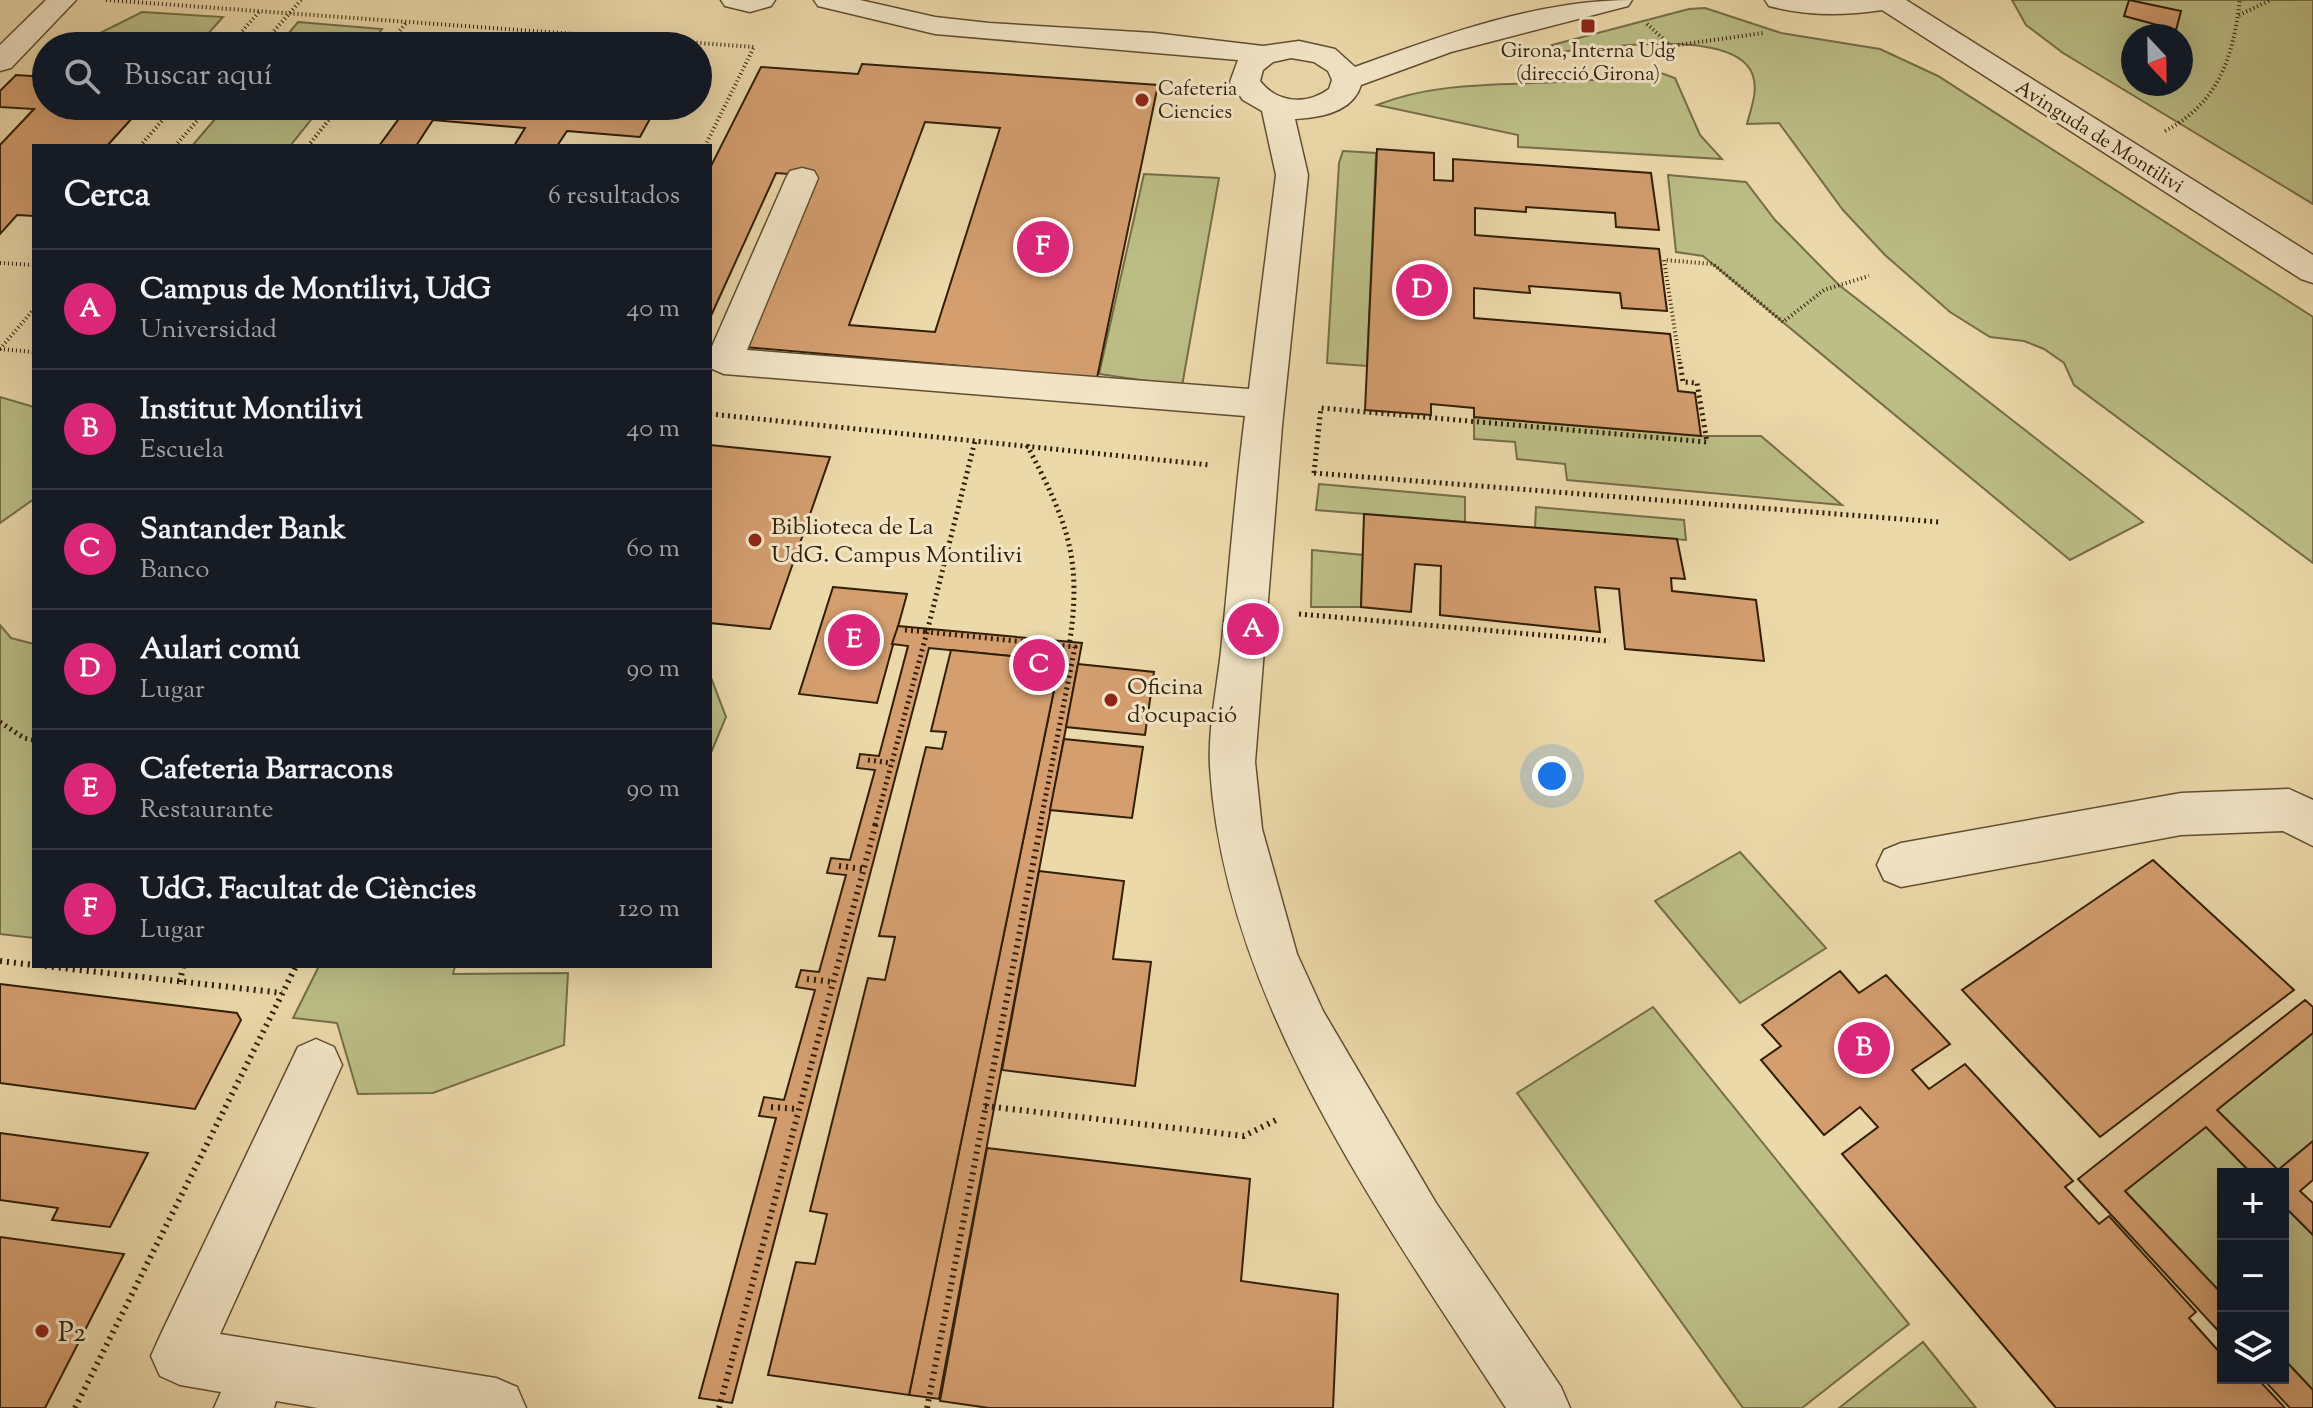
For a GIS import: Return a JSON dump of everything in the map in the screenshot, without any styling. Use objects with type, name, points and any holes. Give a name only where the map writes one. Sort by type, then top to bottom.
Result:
[{"type":"street","points":[[0,62],[62,0]]},
{"type":"street","points":[[735,0],[750,3],[761,0]]},
{"type":"street","points":[[828,0],[967,31],[1201,44],[1263,55],[1357,45],[1541,0]]},
{"type":"street","points":[[1779,0],[1835,8],[1889,0]]},
{"type":"street","name":"Avinguda de Montilivi","points":[[1889,0],[2313,271]]},
{"type":"street","points":[[1092,39],[1173,59],[1266,102],[1309,109],[1338,91],[1440,46],[1628,7]]},
{"type":"street","points":[[1301,49],[1329,57],[1345,71],[1338,91],[1292,175],[1266,404],[1232,762],[1239,829],[1273,955],[1305,1029],[1417,1222],[1540,1408]]},
{"type":"street","points":[[1263,55],[1254,60],[1245,75],[1245,82],[1266,102],[1292,175]]},
{"type":"street","points":[[802,178],[724,361],[1266,404]]},
{"type":"street","points":[[1901,865],[2181,814],[2289,810],[2313,825]]},
{"type":"street","points":[[316,1065],[180,1356],[252,1388],[496,1408]]},
{"type":"path","points":[[106,0],[545,32]]},
{"type":"path","points":[[273,32],[301,0]]},
{"type":"path","points":[[2126,152],[2193,116],[2215,86],[2236,39],[2240,0]]},
{"type":"path","points":[[2238,16],[2271,0]]},
{"type":"path","points":[[1628,7],[1671,46],[1771,32]]},
{"type":"path","points":[[241,32],[260,11]]},
{"type":"path","points":[[398,32],[406,22]]},
{"type":"path","points":[[706,144],[760,35]]},
{"type":"path","points":[[712,44],[754,47]]},
{"type":"path","points":[[142,144],[163,120]]},
{"type":"path","points":[[177,144],[198,120]]},
{"type":"path","points":[[310,144],[329,120]]},
{"type":"path","points":[[1869,276],[1824,290],[1783,322],[1713,264],[1664,260],[1683,382],[1697,383],[1707,442],[1321,408],[1314,473],[1939,522]]},
{"type":"path","points":[[0,263],[32,265]]},
{"type":"path","points":[[32,311],[0,349],[32,352]]},
{"type":"path","points":[[712,414],[1215,465]]},
{"type":"path","points":[[719,1408],[927,632],[975,441]]},
{"type":"path","points":[[1027,444],[1059,505],[1074,548],[1078,570],[1069,646]]},
{"type":"path","points":[[1299,614],[1610,641]]},
{"type":"path","points":[[905,630],[1075,647],[927,1408]]},
{"type":"path","points":[[0,722],[24,738],[32,740]]},
{"type":"path","points":[[868,760],[892,763]]},
{"type":"path","points":[[839,866],[864,869]]},
{"type":"path","points":[[0,961],[32,965]]},
{"type":"path","points":[[62,968],[282,993]]},
{"type":"path","points":[[180,982],[183,968]]},
{"type":"path","points":[[75,1408],[295,968]]},
{"type":"path","points":[[807,979],[834,982]]},
{"type":"path","points":[[985,1106],[1244,1136],[1276,1120]]},
{"type":"path","points":[[771,1107],[799,1109]]},
{"type":"green space","points":[[2012,0],[2313,0],[2313,204],[2134,96],[2193,96],[2193,24],[2121,24],[2121,88],[2063,53],[2026,25]]},
{"type":"green space","points":[[1705,8],[1781,33],[1880,49],[1938,76],[2313,317],[2313,563],[2074,385],[2064,363],[2044,349],[2024,341],[1990,337],[1950,312],[1885,255],[1843,210],[1779,123],[1747,124],[1755,88],[1753,76],[1742,60],[1722,51],[1695,45],[1633,45],[1560,52],[1552,45],[1689,9]]},
{"type":"green space","points":[[142,12],[223,17],[210,32],[102,32]]},
{"type":"green space","points":[[298,22],[382,29],[380,32],[290,32]]},
{"type":"green space","points":[[1655,71],[1675,78],[1700,135],[1722,159],[1518,147],[1518,135],[1377,105],[1425,91],[1586,80]]},
{"type":"green space","points":[[214,120],[311,120],[292,144],[194,144]]},
{"type":"green space","points":[[1343,151],[1376,153],[1367,366],[1327,363],[1339,163]]},
{"type":"green space","points":[[1144,174],[1219,178],[1182,386],[1099,374]]},
{"type":"green space","points":[[1668,175],[1746,182],[1775,220],[1839,285],[2143,522],[2070,560],[1703,256],[1676,252]]},
{"type":"green space","points":[[0,397],[32,406],[32,500],[0,523]]},
{"type":"green space","points":[[1474,417],[1701,436],[1761,436],[1842,505],[1567,480],[1565,464],[1517,459],[1515,442],[1474,439]]},
{"type":"green space","points":[[1319,484],[1465,497],[1465,522],[1316,510]]},
{"type":"green space","points":[[1536,507],[1684,520],[1686,540],[1535,528]]},
{"type":"green space","points":[[1312,550],[1363,555],[1361,607],[1311,607]]},
{"type":"green space","points":[[0,625],[11,638],[32,643],[32,938],[0,934]]},
{"type":"green space","points":[[712,680],[726,717],[712,750]]},
{"type":"green space","points":[[1740,852],[1826,948],[1740,1003],[1655,901]]},
{"type":"green space","points":[[318,968],[454,968],[453,974],[568,973],[564,1045],[433,1093],[358,1094],[337,1023],[293,1018]]},
{"type":"green space","points":[[1653,1007],[1909,1324],[1802,1408],[1743,1408],[1517,1093]]},
{"type":"green space","points":[[2313,1033],[2313,1141],[2280,1168],[2276,1168],[2217,1110]]},
{"type":"green space","points":[[2206,1127],[2246,1168],[2217,1168],[2217,1289],[2125,1191]]},
{"type":"green space","points":[[2289,1211],[2313,1235],[2313,1390],[2289,1364]]},
{"type":"green space","points":[[1923,1342],[1976,1408],[1839,1408]]},
{"type":"building","points":[[2129,0],[2181,11],[2178,24],[2154,24],[2124,16]]},
{"type":"building","points":[[862,64],[1158,85],[1097,378],[744,347],[816,176],[776,173],[712,314],[712,164],[761,67],[858,74]],"holes":[[[925,122],[1000,128],[935,332],[849,325]]]},
{"type":"building","points":[[16,75],[32,76],[32,109],[0,107],[0,91]]},
{"type":"building","points":[[32,111],[32,120],[130,120],[109,144],[32,144],[32,216],[17,215],[0,234],[0,145]]},
{"type":"building","points":[[398,120],[433,120],[417,144],[380,144]]},
{"type":"building","points":[[433,120],[649,120],[640,137],[567,131],[558,144],[515,144],[525,128]]},
{"type":"building","points":[[1377,149],[1434,153],[1434,180],[1453,181],[1453,159],[1651,173],[1659,230],[1616,227],[1615,213],[1526,207],[1526,212],[1475,208],[1475,235],[1659,249],[1667,311],[1622,308],[1620,293],[1529,286],[1530,293],[1474,288],[1474,318],[1670,334],[1678,391],[1695,393],[1701,436],[1474,417],[1474,408],[1431,404],[1431,415],[1365,410]]},
{"type":"building","name":"Biblioteca de La UdG. Campus Montilivi","points":[[712,445],[830,457],[770,629],[712,623]]},
{"type":"building","points":[[1364,514],[1677,539],[1685,579],[1671,578],[1672,591],[1756,600],[1764,661],[1625,649],[1619,589],[1595,587],[1600,632],[1440,615],[1441,566],[1415,564],[1411,612],[1361,607]]},
{"type":"building","points":[[833,587],[907,594],[877,703],[799,694]]},
{"type":"building","points":[[898,626],[1082,643],[939,1399],[909,1395],[1060,661],[929,648],[732,1403],[699,1398],[776,1118],[759,1116],[764,1097],[784,1100],[815,990],[796,987],[801,970],[819,972],[846,875],[827,873],[831,858],[850,860],[875,770],[857,768],[860,754],[879,756],[908,646],[892,644]]},
{"type":"building","points":[[951,650],[1060,661],[909,1395],[768,1375],[796,1262],[815,1264],[827,1214],[810,1211],[868,978],[885,980],[895,937],[879,936],[926,747],[942,749],[946,732],[931,731]]},
{"type":"building","name":"Oficina d'ocupació","points":[[1078,664],[1154,672],[1145,735],[1066,727]]},
{"type":"building","points":[[1064,739],[1143,747],[1132,818],[1050,810]]},
{"type":"building","points":[[2153,860],[2294,990],[2100,1137],[1962,990]]},
{"type":"building","points":[[1039,871],[1124,881],[1113,959],[1151,962],[1135,1086],[1002,1070]]},
{"type":"building","points":[[1840,971],[1859,993],[1886,975],[1950,1044],[1912,1070],[1929,1089],[1965,1064],[2073,1181],[2065,1187],[2099,1224],[2109,1216],[2196,1312],[2189,1318],[2217,1349],[2217,1384],[2263,1384],[2285,1408],[2056,1408],[1842,1154],[1878,1127],[1860,1107],[1824,1135],[1761,1060],[1781,1046],[1762,1025]]},
{"type":"building","points":[[0,984],[237,1013],[241,1020],[195,1109],[0,1083]]},
{"type":"building","points":[[2305,1000],[2313,1007],[2313,1033],[2217,1110],[2276,1168],[2246,1168],[2206,1127],[2125,1191],[2217,1289],[2217,1330],[2078,1179]]},
{"type":"building","points":[[0,1133],[148,1153],[110,1227],[52,1220],[58,1208],[0,1200]]},
{"type":"building","points":[[2313,1141],[2313,1180],[2300,1191],[2313,1203],[2313,1235],[2289,1211],[2289,1168],[2280,1168]]},
{"type":"building","points":[[987,1148],[1250,1179],[1241,1281],[1338,1294],[1333,1408],[989,1408],[940,1401]]},
{"type":"building","name":"P2","points":[[0,1237],[124,1254],[45,1408],[0,1408]]},
{"type":"building","points":[[2289,1364],[2313,1390],[2313,1408],[2290,1408],[2268,1384],[2289,1384]]},
{"type":"place","name":"Girona, Interna Udg (direcció Girona)","points":[[1588,26]]},
{"type":"place","name":"Cafeteria Ciencies","points":[[1142,100]]},
{"type":"place","name":"UdG. Facultat de Ciències","points":[[1043,247]]},
{"type":"place","name":"Aulari comú","points":[[1422,290]]},
{"type":"place","name":"Biblioteca de La UdG. Campus Montilivi","points":[[755,540]]},
{"type":"place","name":"Campus de Montilivi, UdG","points":[[1253,629]]},
{"type":"place","name":"Cafeteria Barracons","points":[[854,640]]},
{"type":"place","name":"Santander Bank","points":[[1039,665]]},
{"type":"place","name":"Oficina d'ocupació","points":[[1111,700]]},
{"type":"place","name":"Institut Montilivi","points":[[1864,1048]]},
{"type":"place","name":"P2","points":[[42,1331]]}]
